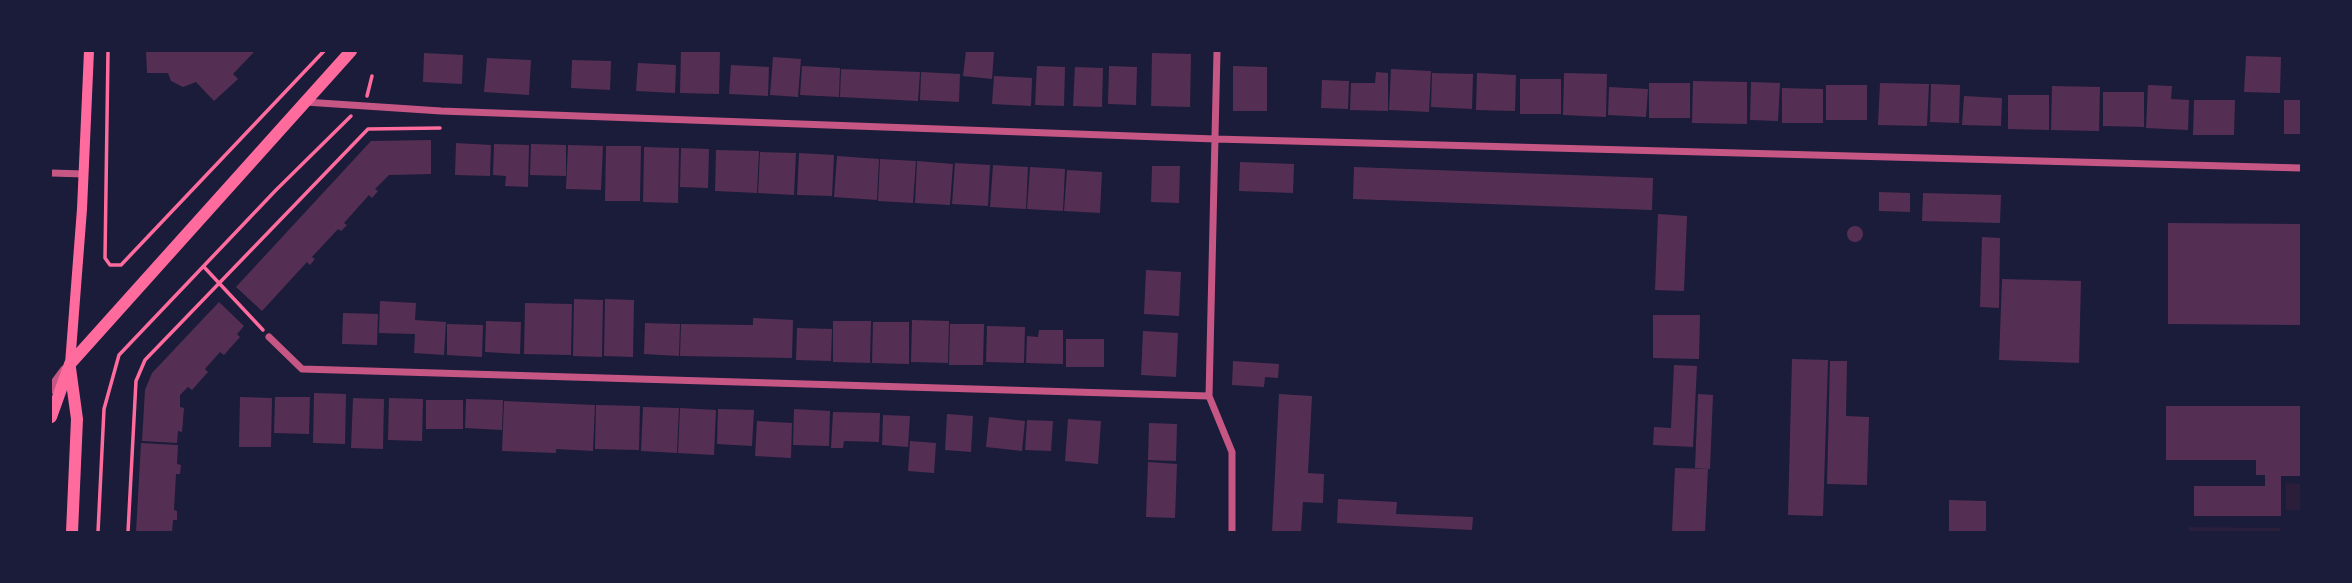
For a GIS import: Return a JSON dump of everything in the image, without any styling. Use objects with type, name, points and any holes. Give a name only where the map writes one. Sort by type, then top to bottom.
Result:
[{"type":"main road","points":[[72,532],[77,419],[70,364],[84,174],[89,51]]},
{"type":"main road","points":[[51,417],[70,364],[351,51]]},
{"type":"street","points":[[1217,51],[1209,396],[1232,452],[1232,532]]},
{"type":"street","points":[[304,102],[441,111],[1215,139],[2301,168]]},
{"type":"street","points":[[51,173],[84,174]]},
{"type":"street","points":[[269,337],[302,369],[1209,396]]},
{"type":"street","points":[[51,389],[70,364]]},
{"type":"path","points":[[108,51],[105,258],[110,265],[121,265],[324,51]]},
{"type":"path","points":[[99,532],[104,409],[119,355],[276,190],[361,106],[369,92],[372,76]]},
{"type":"path","points":[[128,532],[136,381],[145,360],[368,129],[440,128]]},
{"type":"path","points":[[203,267],[269,337]]},
{"type":"shaded area","points":[[2286,483],[2301,484],[2301,510],[2286,510]]},
{"type":"shaded area","points":[[2189,527],[2280,528],[2280,532],[2189,532]]},
{"type":"building","points":[[146,51],[255,51],[233,74],[238,79],[214,101],[196,82],[183,87],[171,81],[168,73],[147,73]]},
{"type":"building","points":[[681,51],[720,51],[719,94],[680,93]]},
{"type":"building","points":[[966,51],[994,51],[992,79],[963,76]]},
{"type":"building","points":[[424,53],[463,55],[462,84],[423,82]]},
{"type":"building","points":[[1152,53],[1191,54],[1190,107],[1151,106]]},
{"type":"building","points":[[2246,56],[2281,57],[2280,93],[2244,92]]},
{"type":"building","points":[[773,57],[801,59],[798,97],[770,95]]},
{"type":"building","points":[[487,58],[531,60],[529,95],[484,92]]},
{"type":"building","points":[[572,60],[611,61],[610,90],[571,88]]},
{"type":"building","points":[[638,63],[676,65],[675,93],[636,91]]},
{"type":"building","points":[[731,65],[769,67],[768,96],[729,94]]},
{"type":"building","points":[[802,66],[840,68],[839,97],[800,95]]},
{"type":"building","points":[[1037,66],[1065,67],[1064,106],[1035,105]]},
{"type":"building","points":[[1109,66],[1137,67],[1136,105],[1108,104]]},
{"type":"building","points":[[1233,66],[1267,67],[1267,111],[1233,111]]},
{"type":"building","points":[[1075,67],[1103,68],[1102,107],[1073,106]]},
{"type":"building","points":[[841,69],[920,72],[918,101],[840,97]]},
{"type":"building","points":[[1391,69],[1431,71],[1429,112],[1389,110]]},
{"type":"building","points":[[921,72],[960,74],[959,102],[920,100]]},
{"type":"building","points":[[1376,72],[1388,73],[1388,111],[1350,110],[1351,83],[1375,83]]},
{"type":"building","points":[[1432,73],[1473,74],[1472,109],[1431,107]]},
{"type":"building","points":[[1477,73],[1516,75],[1515,111],[1476,110]]},
{"type":"building","points":[[1564,73],[1607,74],[1606,117],[1563,115]]},
{"type":"building","points":[[994,76],[1032,78],[1031,106],[992,104]]},
{"type":"building","points":[[1520,79],[1561,79],[1561,114],[1520,114]]},
{"type":"building","points":[[1322,80],[1349,81],[1348,109],[1321,108]]},
{"type":"building","points":[[1693,81],[1747,82],[1747,124],[1692,123]]},
{"type":"building","points":[[1751,82],[1780,83],[1778,121],[1750,120]]},
{"type":"building","points":[[1649,83],[1690,83],[1690,118],[1649,118]]},
{"type":"building","points":[[1880,83],[1929,84],[1927,126],[1878,125]]},
{"type":"building","points":[[1931,84],[1960,85],[1959,123],[1930,122]]},
{"type":"building","points":[[1826,85],[1867,85],[1867,120],[1826,120]]},
{"type":"building","points":[[2148,85],[2172,86],[2171,99],[2189,100],[2188,130],[2146,128]]},
{"type":"building","points":[[2052,86],[2100,87],[2099,131],[2051,130]]},
{"type":"building","points":[[1609,87],[1648,89],[1646,117],[1608,115]]},
{"type":"building","points":[[1782,88],[1823,89],[1823,123],[1782,123]]},
{"type":"building","points":[[2103,92],[2144,92],[2144,127],[2103,126]]},
{"type":"building","points":[[2008,95],[2049,95],[2049,130],[2008,129]]},
{"type":"building","points":[[1964,96],[2002,98],[2001,126],[1962,125]]},
{"type":"building","points":[[2194,100],[2235,100],[2234,135],[2193,135]]},
{"type":"building","points":[[2284,100],[2301,100],[2301,134],[2284,134]]},
{"type":"building","points":[[431,140],[431,174],[389,175],[375,189],[378,191],[372,198],[369,195],[344,223],[347,225],[341,231],[338,229],[312,257],[315,259],[310,265],[307,262],[262,311],[236,287],[371,141]]},
{"type":"building","points":[[456,143],[491,145],[490,176],[455,175]]},
{"type":"building","points":[[494,144],[529,145],[528,187],[505,186],[506,176],[493,175]]},
{"type":"building","points":[[531,144],[566,145],[566,176],[530,175]]},
{"type":"building","points":[[568,145],[603,146],[601,190],[566,189]]},
{"type":"building","points":[[606,146],[641,146],[640,201],[605,201]]},
{"type":"building","points":[[644,147],[679,148],[678,203],[643,202]]},
{"type":"building","points":[[681,148],[709,149],[708,188],[680,187]]},
{"type":"building","points":[[716,150],[759,151],[757,193],[715,191]]},
{"type":"building","points":[[760,152],[796,153],[794,195],[758,193]]},
{"type":"building","points":[[799,153],[834,155],[832,196],[797,195]]},
{"type":"building","points":[[837,156],[879,159],[877,200],[834,197]]},
{"type":"building","points":[[880,159],[916,161],[913,203],[878,201]]},
{"type":"building","points":[[917,161],[953,164],[950,205],[915,203]]},
{"type":"building","points":[[1240,162],[1294,164],[1293,193],[1239,191]]},
{"type":"building","points":[[955,163],[990,165],[988,206],[952,204]]},
{"type":"building","points":[[993,165],[1028,167],[1026,209],[990,207]]},
{"type":"building","points":[[1152,166],[1180,166],[1179,203],[1151,202]]},
{"type":"building","points":[[1030,167],[1065,169],[1063,211],[1027,209]]},
{"type":"building","points":[[1354,167],[1653,178],[1652,210],[1353,199]]},
{"type":"building","points":[[1067,170],[1102,172],[1100,213],[1064,211]]},
{"type":"building","points":[[1879,192],[1910,193],[1910,212],[1879,211]]},
{"type":"building","points":[[1923,193],[2001,195],[2000,223],[1922,221]]},
{"type":"building","points":[[1658,214],[1687,216],[1684,291],[1655,290]]},
{"type":"building","points":[[2168,223],[2301,224],[2301,325],[2168,324]]},
{"type":"building","points":[[1855,226],[1863,234],[1855,242],[1847,234]]},
{"type":"building","points":[[1982,237],[2000,238],[1999,308],[1980,307]]},
{"type":"building","points":[[1146,270],[1181,272],[1179,316],[1144,314]]},
{"type":"building","points":[[2002,279],[2081,281],[2079,363],[1999,360]]},
{"type":"building","points":[[574,299],[603,300],[602,357],[573,356]]},
{"type":"building","points":[[605,299],[634,300],[633,357],[604,356]]},
{"type":"building","points":[[380,301],[416,303],[415,320],[446,322],[444,355],[414,353],[415,334],[379,333]]},
{"type":"building","points":[[219,302],[244,326],[237,334],[240,337],[224,355],[220,352],[205,369],[208,372],[192,390],[188,387],[180,395],[180,407],[184,408],[182,432],[178,431],[177,443],[142,441],[145,390],[152,373]]},
{"type":"building","points":[[525,303],[572,304],[571,355],[524,354]]},
{"type":"building","points":[[343,313],[378,314],[377,345],[342,344]]},
{"type":"building","points":[[1653,315],[1700,315],[1699,359],[1653,358]]},
{"type":"building","points":[[753,318],[793,320],[792,358],[680,356],[681,324],[753,325]]},
{"type":"building","points":[[912,320],[949,321],[948,363],[911,362]]},
{"type":"building","points":[[486,321],[521,322],[520,354],[485,352]]},
{"type":"building","points":[[833,321],[871,321],[870,363],[833,362]]},
{"type":"building","points":[[873,322],[909,322],[909,364],[872,363]]},
{"type":"building","points":[[645,323],[680,324],[679,356],[644,354]]},
{"type":"building","points":[[447,324],[483,325],[482,357],[447,355]]},
{"type":"building","points":[[950,324],[984,324],[983,365],[949,365]]},
{"type":"building","points":[[987,326],[1025,327],[1024,363],[986,362]]},
{"type":"building","points":[[797,328],[832,329],[831,361],[796,360]]},
{"type":"building","points":[[1039,330],[1063,330],[1063,364],[1026,363],[1027,336],[1038,337]]},
{"type":"building","points":[[1143,331],[1178,333],[1176,377],[1141,375]]},
{"type":"building","points":[[1066,339],[1104,339],[1104,367],[1066,367]]},
{"type":"building","points":[[1792,359],[1828,360],[1823,516],[1788,515]]},
{"type":"building","points":[[1233,361],[1279,364],[1278,378],[1265,377],[1264,387],[1232,385]]},
{"type":"building","points":[[1830,361],[1847,361],[1846,416],[1869,417],[1867,485],[1827,484]]},
{"type":"building","points":[[1674,365],[1697,366],[1693,447],[1653,445],[1654,427],[1671,428]]},
{"type":"building","points":[[314,393],[346,394],[345,444],[313,443]]},
{"type":"building","points":[[1279,394],[1312,396],[1308,473],[1324,474],[1323,503],[1303,502],[1301,532],[1272,532]]},
{"type":"building","points":[[1698,394],[1713,395],[1710,469],[1695,468]]},
{"type":"building","points":[[240,397],[272,398],[271,447],[239,447]]},
{"type":"building","points":[[275,397],[310,397],[309,434],[274,433]]},
{"type":"building","points":[[353,398],[384,399],[383,449],[351,448]]},
{"type":"building","points":[[389,398],[423,399],[422,441],[388,440]]},
{"type":"building","points":[[466,399],[503,400],[502,430],[465,428]]},
{"type":"building","points":[[426,400],[463,400],[463,429],[426,429]]},
{"type":"building","points":[[504,401],[595,405],[593,451],[502,451]]},
{"type":"building","points":[[596,405],[640,406],[639,450],[595,449]]},
{"type":"building","points":[[2166,406],[2301,406],[2301,476],[2281,476],[2281,516],[2194,516],[2194,486],[2265,486],[2265,475],[2256,475],[2256,460],[2166,460]]},
{"type":"building","points":[[643,407],[679,408],[677,453],[641,451]]},
{"type":"building","points":[[680,408],[716,410],[714,455],[678,453]]},
{"type":"building","points":[[718,409],[754,410],[752,446],[717,444]]},
{"type":"building","points":[[794,409],[830,411],[829,446],[793,445]]},
{"type":"building","points":[[833,412],[880,413],[879,442],[844,441],[843,448],[831,448]]},
{"type":"building","points":[[947,414],[973,416],[971,452],[945,450]]},
{"type":"building","points":[[883,415],[910,416],[908,447],[882,445]]},
{"type":"building","points":[[989,417],[1025,421],[1022,451],[986,447]]},
{"type":"building","points":[[1068,419],[1101,421],[1098,464],[1065,461]]},
{"type":"building","points":[[1027,420],[1053,421],[1051,451],[1025,450]]},
{"type":"building","points":[[757,421],[792,423],[791,458],[755,456]]},
{"type":"building","points":[[1149,423],[1177,424],[1176,461],[1148,460]]},
{"type":"building","points":[[910,441],[936,443],[934,473],[908,471]]},
{"type":"building","points":[[141,443],[178,445],[177,464],[181,465],[180,474],[176,474],[174,510],[177,511],[177,520],[173,520],[172,532],[136,532]]},
{"type":"building","points":[[1148,462],[1177,464],[1175,518],[1146,517]]},
{"type":"building","points":[[1675,468],[1708,469],[1705,532],[1672,532]]},
{"type":"building","points":[[1338,499],[1397,502],[1396,514],[1473,517],[1472,530],[1337,523]]},
{"type":"building","points":[[1949,500],[1986,501],[1986,532],[1949,532]]}]
